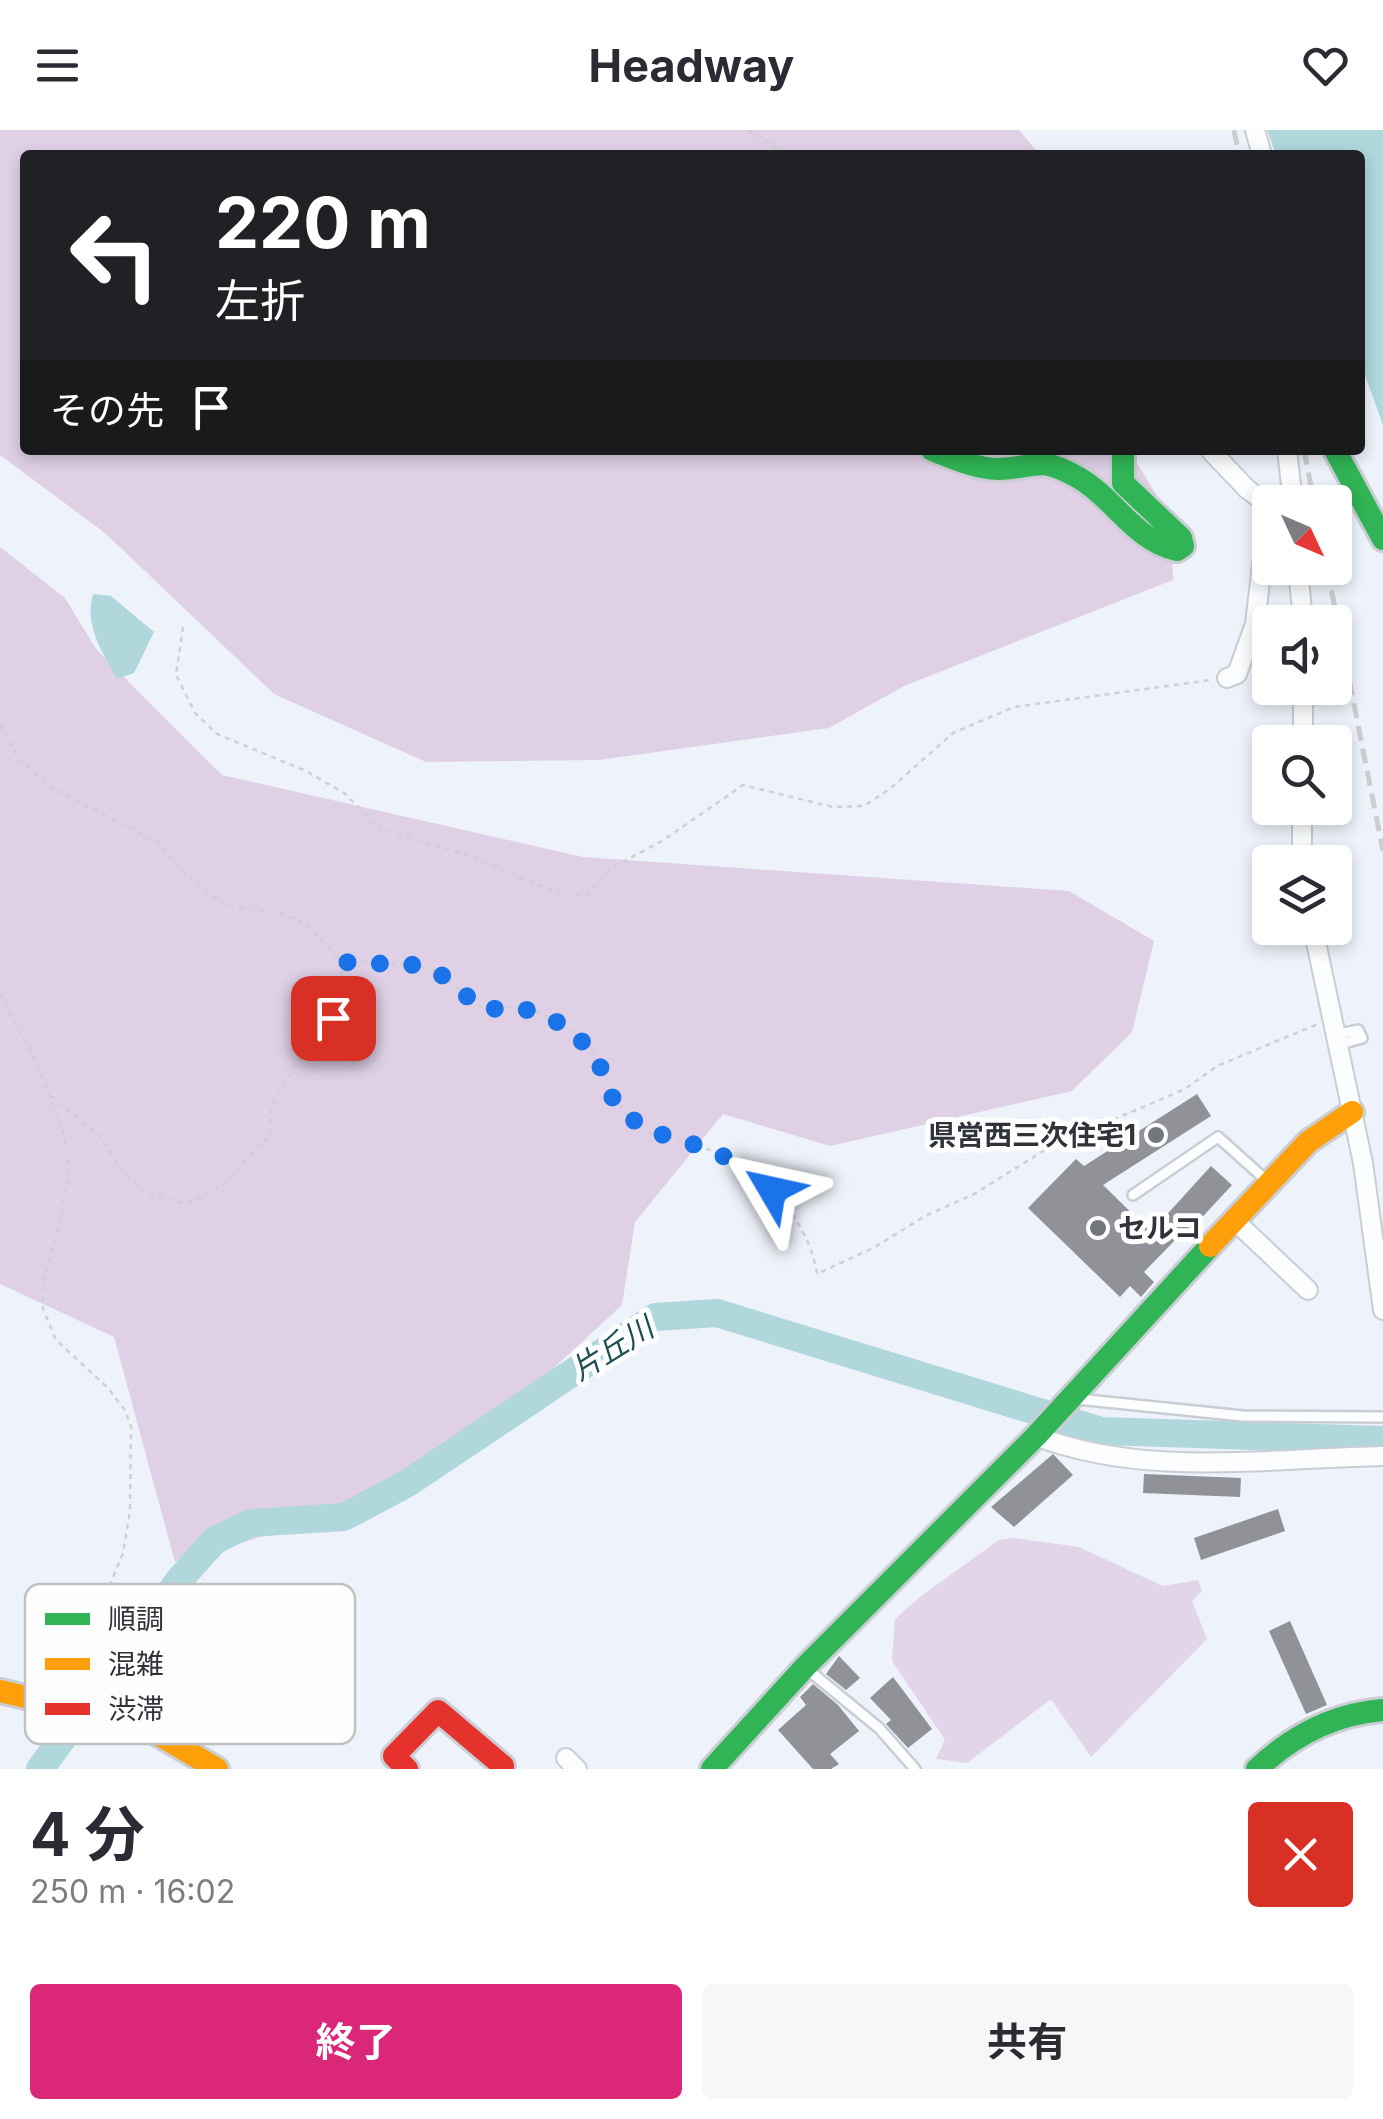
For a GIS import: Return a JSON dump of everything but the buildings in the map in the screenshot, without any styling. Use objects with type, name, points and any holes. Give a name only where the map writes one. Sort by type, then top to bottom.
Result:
[{"type":"street","points":[[945,455],[998,469],[1040,461],[1081,479],[1132,526],[1163,546],[1177,550],[1182,546],[1182,538],[1123,483],[1122,455]]},
{"type":"street","points":[[1215,455],[1252,490]]},
{"type":"street","points":[[1288,455],[1291,485]]},
{"type":"street","points":[[1338,455],[1344,473],[1383,538]]},
{"type":"street","points":[[1228,678],[1237,674],[1255,624],[1260,585]]},
{"type":"street","points":[[1317,945],[1352,1112],[1382,1284],[1383,1310]]},
{"type":"street","points":[[712,1769],[805,1667],[1039,1432],[1258,1182],[1352,1112]]},
{"type":"street","points":[[1233,1212],[1308,1290]]},
{"type":"street","points":[[1039,1432],[1109,1458],[1185,1461],[1383,1456]]},
{"type":"street","points":[[0,1692],[25,1697]]},
{"type":"street","points":[[1257,1769],[1276,1749],[1338,1718],[1383,1710]]},
{"type":"street","points":[[407,1769],[394,1756],[438,1712],[502,1766],[500,1769]]},
{"type":"street","points":[[172,1744],[218,1769]]},
{"type":"lane","points":[[1132,1195],[1218,1137],[1258,1182]]},
{"type":"lane","points":[[1193,1248],[1233,1212]]},
{"type":"lane","points":[[1065,1402],[1243,1416],[1383,1417]]},
{"type":"lane","points":[[805,1667],[879,1728],[915,1769]]},
{"type":"path","points":[[748,130],[782,150]]},
{"type":"path","points":[[183,627],[176,675],[195,713],[217,734],[306,771],[344,792],[381,829],[467,855],[565,896],[586,895],[613,867],[662,841],[743,786],[833,807],[864,806],[891,788],[953,732],[1014,707],[1228,678]]},
{"type":"path","points":[[0,724],[18,758],[52,788],[159,843],[182,871],[224,906],[283,914],[306,924],[342,962],[344,1001],[296,1064],[272,1106],[269,1136],[220,1187],[185,1204],[146,1193],[118,1166],[101,1138],[46,1092]]},
{"type":"path","points":[[342,962],[418,965],[438,972],[482,1009],[522,1008],[567,1026],[596,1056],[615,1104],[644,1129],[712,1150],[758,1175],[786,1206],[816,1261],[818,1274],[974,1194],[1050,1146],[1185,1089],[1217,1066],[1335,1033]]},
{"type":"path","points":[[0,994],[35,1059],[63,1131],[69,1169],[60,1222],[43,1282],[42,1309],[56,1340],[108,1388],[126,1412],[131,1428],[130,1511],[123,1553],[110,1584]]},
{"type":"shaded area","points":[[0,130],[1019,130],[1036,150],[20,150],[20,455],[1132,455],[1171,519],[1173,580],[904,686],[829,728],[599,760],[426,762],[274,694],[105,533],[0,455]]},
{"type":"shaded area","points":[[0,547],[65,598],[96,649],[222,775],[583,857],[1069,891],[1154,941],[1132,1032],[1072,1091],[830,1146],[723,1114],[635,1222],[622,1305],[493,1424],[351,1511],[175,1562],[114,1337],[0,1284]]},
{"type":"shaded area","points":[[1015,1538],[1079,1547],[1163,1586],[1198,1580],[1202,1591],[1192,1601],[1207,1639],[1091,1757],[1051,1699],[967,1763],[936,1759],[945,1740],[892,1661],[895,1619],[999,1540]]},
{"type":"water","points":[[1267,130],[1383,130],[1383,425],[1365,375],[1365,150],[1274,150]]},
{"type":"water","points":[[93,594],[111,596],[154,632],[134,673],[117,679],[106,658],[93,628]]},
{"type":"waterway","name":"片丘川","points":[[176,1584],[215,1540],[251,1523],[344,1517],[408,1483],[655,1317],[717,1313],[1101,1431],[1383,1440]]},
{"type":"waterway","name":"片丘川","points":[[40,1769],[58,1744]]},
{"type":"railway","points":[[1234,130],[1238,150]]},
{"type":"railway","points":[[1305,455],[1311,485]]},
{"type":"railway","points":[[1330,585],[1383,851]]},
{"type":"traffic: fast","points":[[946,455],[990,469],[1054,466],[1092,486],[1149,538],[1177,550],[1183,546],[1181,538],[1123,483],[1123,455]]},
{"type":"traffic: fast","points":[[1338,455],[1383,539]]},
{"type":"traffic: fast","points":[[712,1769],[805,1667],[1036,1436],[1210,1246]]},
{"type":"traffic: fast","points":[[1257,1769],[1315,1728],[1348,1716],[1383,1710]]},
{"type":"traffic: slow","points":[[1210,1246],[1308,1142],[1352,1112]]},
{"type":"traffic: slow","points":[[0,1691],[25,1697]]},
{"type":"traffic: slow","points":[[174,1744],[217,1769]]},
{"type":"traffic: jam","points":[[407,1769],[394,1756],[438,1711],[503,1766],[500,1769]]},
{"type":"place","name":"県営西三次住宅1","points":[[1156,1135]]},
{"type":"place","name":"セルコ","points":[[1098,1228]]},
{"type":"route","points":[[333,1018],[344,1001],[342,962],[418,965],[438,972],[482,1009],[522,1008],[567,1026],[596,1056],[615,1104],[644,1129],[712,1150],[758,1175],[772,1190]]}]
